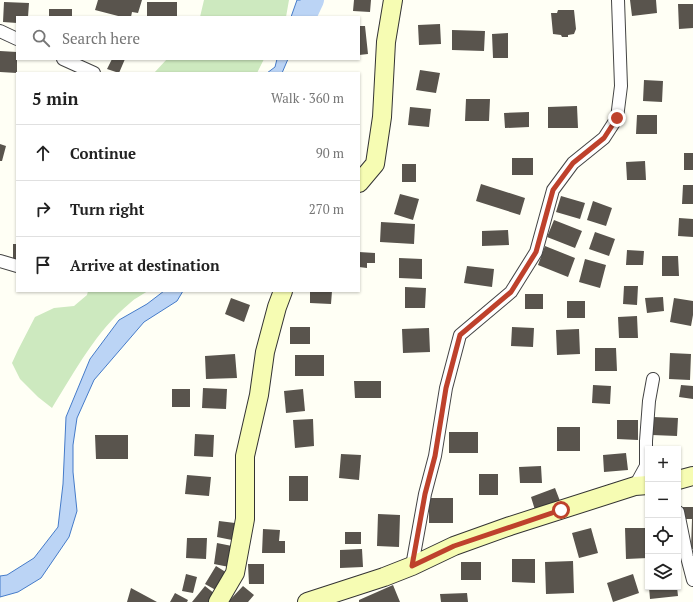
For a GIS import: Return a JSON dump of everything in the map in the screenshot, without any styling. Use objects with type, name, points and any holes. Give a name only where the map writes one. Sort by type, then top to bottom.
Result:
[{"type":"main road","points":[[360,182],[375,164],[382,117],[386,42],[393,0]]},
{"type":"main road","points":[[218,602],[235,573],[245,519],[245,456],[259,395],[265,352],[283,292]]},
{"type":"main road","points":[[681,479],[693,476]]},
{"type":"main road","points":[[307,602],[412,566],[461,544],[510,526],[641,486]]},
{"type":"street","points":[[412,566],[425,494],[435,456],[446,388],[460,335],[511,292],[536,252],[553,190],[573,163],[604,138],[617,118],[621,86],[618,0]]},
{"type":"street","points":[[0,31],[16,39]]},
{"type":"street","points":[[65,60],[92,72]]},
{"type":"street","points":[[0,261],[16,266]]},
{"type":"street","points":[[641,486],[646,466],[648,409],[653,379]]},
{"type":"street","points":[[679,518],[693,580]]},
{"type":"green space","points":[[204,0],[289,0],[286,16],[200,16]]},
{"type":"green space","points":[[166,60],[264,60],[258,72],[155,72]]},
{"type":"green space","points":[[88,292],[146,292],[132,301],[118,314],[96,339],[52,408],[38,397],[20,379],[12,363],[35,317],[54,308],[74,306],[87,295]]},
{"type":"water","points":[[297,0],[313,0],[305,16],[291,16]]},
{"type":"water","points":[[277,60],[288,60],[282,72],[268,72],[275,67]]},
{"type":"water","points":[[163,292],[182,292],[177,301],[144,322],[94,380],[77,418],[73,445],[73,472],[77,511],[69,537],[41,578],[18,592],[0,597],[0,576],[7,575],[34,558],[58,527],[63,484],[66,417],[90,359],[119,320],[147,304]]},
{"type":"building","points":[[98,0],[142,0],[138,13],[132,12],[131,16],[118,16],[95,10]]},
{"type":"building","points":[[354,0],[371,0],[370,12],[353,11]]},
{"type":"building","points":[[630,0],[656,0],[657,13],[632,16]]},
{"type":"building","points":[[4,2],[29,3],[28,16],[16,16],[16,23],[3,22]]},
{"type":"building","points":[[147,2],[177,2],[177,16],[147,16]]},
{"type":"building","points":[[678,4],[693,4],[693,28],[679,29]]},
{"type":"building","points":[[49,9],[72,9],[72,16],[49,16]]},
{"type":"building","points":[[558,10],[574,10],[576,29],[574,34],[568,35],[568,37],[562,37],[561,35],[553,34],[551,13],[557,13]]},
{"type":"building","points":[[440,24],[441,44],[419,45],[418,25]]},
{"type":"building","points":[[360,26],[365,26],[368,54],[360,55]]},
{"type":"building","points":[[452,30],[485,31],[484,51],[452,50]]},
{"type":"building","points":[[508,33],[508,58],[493,58],[492,34]]},
{"type":"building","points":[[0,51],[16,52],[17,72],[0,72]]},
{"type":"building","points":[[112,60],[125,60],[119,72],[107,69]]},
{"type":"building","points":[[420,70],[440,73],[436,93],[416,90]]},
{"type":"building","points":[[644,80],[663,81],[662,102],[643,101]]},
{"type":"building","points":[[466,99],[490,99],[489,121],[465,121]]},
{"type":"building","points":[[577,106],[578,128],[548,128],[548,107]]},
{"type":"building","points":[[410,107],[431,109],[429,127],[408,125]]},
{"type":"building","points":[[529,112],[529,127],[505,128],[504,113]]},
{"type":"building","points":[[637,115],[657,115],[657,134],[636,134]]},
{"type":"building","points":[[0,144],[6,146],[2,161],[0,161]]},
{"type":"building","points":[[684,153],[693,153],[693,170],[684,170]]},
{"type":"building","points":[[512,158],[533,158],[533,175],[512,175]]},
{"type":"building","points":[[645,161],[646,180],[627,180],[626,162]]},
{"type":"building","points":[[402,164],[416,164],[416,182],[402,182]]},
{"type":"building","points":[[481,184],[525,198],[520,215],[476,201]]},
{"type":"building","points":[[683,185],[693,185],[693,204],[682,204]]},
{"type":"building","points":[[400,194],[419,199],[413,220],[394,214]]},
{"type":"building","points":[[561,196],[585,203],[580,219],[556,212]]},
{"type":"building","points":[[593,201],[612,208],[606,226],[587,220]]},
{"type":"building","points":[[679,218],[693,219],[693,237],[678,236]]},
{"type":"building","points":[[554,220],[582,231],[575,248],[547,237]]},
{"type":"building","points":[[381,222],[415,224],[414,244],[380,242]]},
{"type":"building","points":[[508,230],[509,245],[482,246],[482,231]]},
{"type":"building","points":[[595,232],[615,239],[609,256],[589,249]]},
{"type":"building","points":[[13,244],[16,244],[16,259],[13,259]]},
{"type":"building","points":[[545,246],[575,258],[568,277],[538,265]]},
{"type":"building","points":[[627,250],[644,251],[643,265],[626,265]]},
{"type":"building","points":[[360,252],[375,253],[375,263],[367,263],[367,268],[360,267]]},
{"type":"building","points":[[662,256],[678,256],[679,276],[662,276]]},
{"type":"building","points":[[399,258],[422,259],[422,279],[399,278]]},
{"type":"building","points":[[585,259],[606,265],[600,288],[579,282]]},
{"type":"building","points":[[467,266],[494,269],[492,287],[464,283]]},
{"type":"building","points":[[624,286],[638,286],[637,305],[623,304]]},
{"type":"building","points":[[405,287],[426,288],[425,308],[405,308]]},
{"type":"building","points":[[310,292],[332,292],[331,304],[310,303]]},
{"type":"building","points":[[525,294],[543,294],[543,309],[525,309]]},
{"type":"building","points":[[663,297],[664,311],[647,313],[645,298]]},
{"type":"building","points":[[231,298],[250,305],[244,322],[225,314]]},
{"type":"building","points":[[674,298],[693,301],[691,326],[670,322]]},
{"type":"building","points":[[567,301],[585,301],[585,318],[567,318]]},
{"type":"building","points":[[637,316],[638,338],[619,338],[618,317]]},
{"type":"building","points":[[290,327],[310,327],[310,344],[290,344]]},
{"type":"building","points":[[512,327],[534,328],[533,347],[511,346]]},
{"type":"building","points":[[429,328],[430,352],[403,353],[402,329]]},
{"type":"building","points":[[579,329],[580,354],[557,355],[556,330]]},
{"type":"building","points":[[595,348],[616,348],[617,371],[595,371]]},
{"type":"building","points":[[670,353],[691,354],[690,380],[669,379]]},
{"type":"building","points":[[235,354],[237,378],[206,379],[205,356]]},
{"type":"building","points":[[295,355],[324,355],[324,376],[295,376]]},
{"type":"building","points":[[354,381],[381,381],[381,398],[355,398]]},
{"type":"building","points":[[593,385],[611,386],[610,404],[592,403]]},
{"type":"building","points":[[681,385],[693,386],[693,399],[679,397]]},
{"type":"building","points":[[203,388],[227,389],[226,409],[202,408]]},
{"type":"building","points":[[172,389],[190,389],[190,407],[172,407]]},
{"type":"building","points":[[303,389],[305,411],[286,413],[284,391]]},
{"type":"building","points":[[653,417],[678,418],[677,436],[652,435]]},
{"type":"building","points":[[313,419],[314,446],[295,448],[293,420]]},
{"type":"building","points":[[617,420],[638,420],[638,440],[617,439]]},
{"type":"building","points":[[557,427],[580,427],[580,451],[557,451]]},
{"type":"building","points":[[449,432],[478,432],[478,453],[449,453]]},
{"type":"building","points":[[195,434],[214,435],[213,457],[194,456]]},
{"type":"building","points":[[95,435],[128,435],[128,459],[96,459]]},
{"type":"building","points":[[626,453],[628,470],[604,472],[603,455]]},
{"type":"building","points":[[341,454],[361,455],[359,480],[339,478]]},
{"type":"building","points":[[541,466],[542,483],[520,483],[519,467]]},
{"type":"building","points":[[479,474],[498,474],[498,495],[479,495]]},
{"type":"building","points":[[187,475],[211,477],[209,496],[185,494]]},
{"type":"building","points":[[289,476],[308,476],[308,501],[289,501]]},
{"type":"building","points":[[555,488],[560,501],[535,510],[531,497]]},
{"type":"building","points":[[429,498],[453,498],[453,523],[429,523]]},
{"type":"building","points":[[683,507],[693,507],[693,549],[691,549],[692,519],[683,519]]},
{"type":"building","points":[[378,514],[400,515],[399,547],[377,546]]},
{"type":"building","points":[[219,521],[235,523],[232,540],[217,537]]},
{"type":"building","points":[[591,528],[598,553],[579,558],[572,533]]},
{"type":"building","points":[[625,528],[645,528],[645,558],[626,559]]},
{"type":"building","points":[[263,529],[280,530],[279,541],[285,541],[285,553],[262,553]]},
{"type":"building","points":[[345,532],[361,532],[361,544],[345,544]]},
{"type":"building","points":[[187,538],[207,538],[206,559],[186,558]]},
{"type":"building","points":[[217,543],[232,546],[229,567],[214,564]]},
{"type":"building","points":[[362,549],[363,567],[340,568],[340,550]]},
{"type":"building","points":[[512,559],[535,559],[535,583],[512,582]]},
{"type":"building","points":[[573,561],[574,593],[546,594],[545,562]]},
{"type":"building","points":[[461,562],[481,562],[481,580],[461,580]]},
{"type":"building","points":[[248,564],[264,564],[264,584],[249,584]]},
{"type":"building","points":[[216,566],[232,576],[221,593],[205,584]]},
{"type":"building","points":[[186,574],[197,577],[193,593],[182,591]]},
{"type":"building","points":[[633,574],[639,593],[613,602],[607,583]]},
{"type":"building","points":[[393,585],[400,602],[359,602],[359,600]]},
{"type":"building","points":[[205,586],[215,594],[208,602],[192,602]]},
{"type":"building","points":[[243,586],[254,595],[248,602],[228,602]]},
{"type":"building","points":[[131,588],[157,602],[127,602]]},
{"type":"building","points":[[649,590],[677,590],[678,596],[650,599]]},
{"type":"building","points":[[175,593],[188,600],[187,602],[170,602]]},
{"type":"building","points":[[467,593],[468,602],[441,602],[440,594]]},
{"type":"waterway","points":[[305,16],[313,0]]},
{"type":"route","points":[[561,510],[454,546],[412,566],[425,494],[435,456],[446,388],[460,335],[511,292],[536,252],[553,190],[573,163],[604,138],[617,118]]}]
